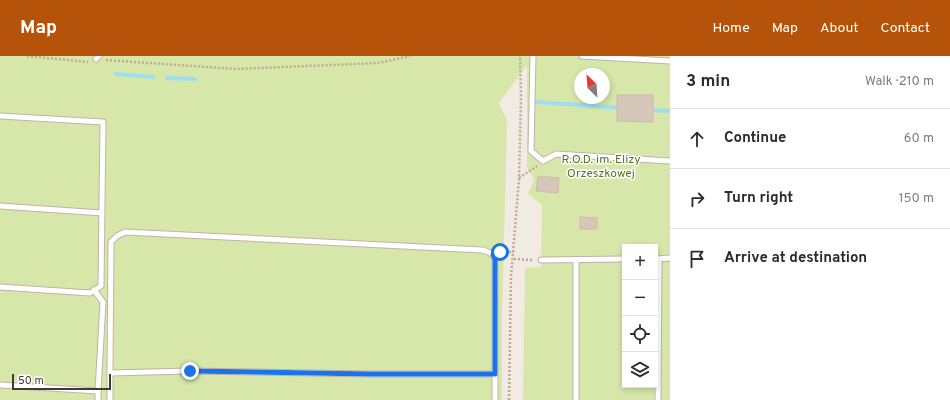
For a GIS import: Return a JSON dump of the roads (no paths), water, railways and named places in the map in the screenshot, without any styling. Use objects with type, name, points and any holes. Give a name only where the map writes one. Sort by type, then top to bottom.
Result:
[{"type":"lane","points":[[534,56],[531,151],[543,161],[556,154],[670,161]]},
{"type":"lane","points":[[582,56],[670,61]]},
{"type":"lane","points":[[0,116],[103,122],[101,286],[90,293],[0,287]]},
{"type":"lane","points":[[0,206],[102,213]]},
{"type":"lane","points":[[110,400],[111,242],[117,236],[125,232],[482,250],[493,255],[495,259],[495,400]]},
{"type":"lane","points":[[658,259],[670,258]]},
{"type":"lane","points":[[541,260],[622,259]]},
{"type":"lane","points":[[576,260],[576,400]]},
{"type":"lane","points":[[657,280],[658,400]]},
{"type":"lane","points":[[94,290],[103,302],[98,400]]},
{"type":"lane","points":[[110,372],[190,371],[370,374],[495,374]]},
{"type":"lane","points":[[0,385],[98,391]]},
{"type":"waterway","points":[[116,74],[153,77]]},
{"type":"waterway","points":[[167,78],[195,79]]},
{"type":"waterway","points":[[536,102],[622,108]]},
{"type":"waterway","points":[[648,110],[670,111]]},
{"type":"park label","name":"R.O.D. im. Elizy Orzeszkowej","points":[[601,167]]}]
